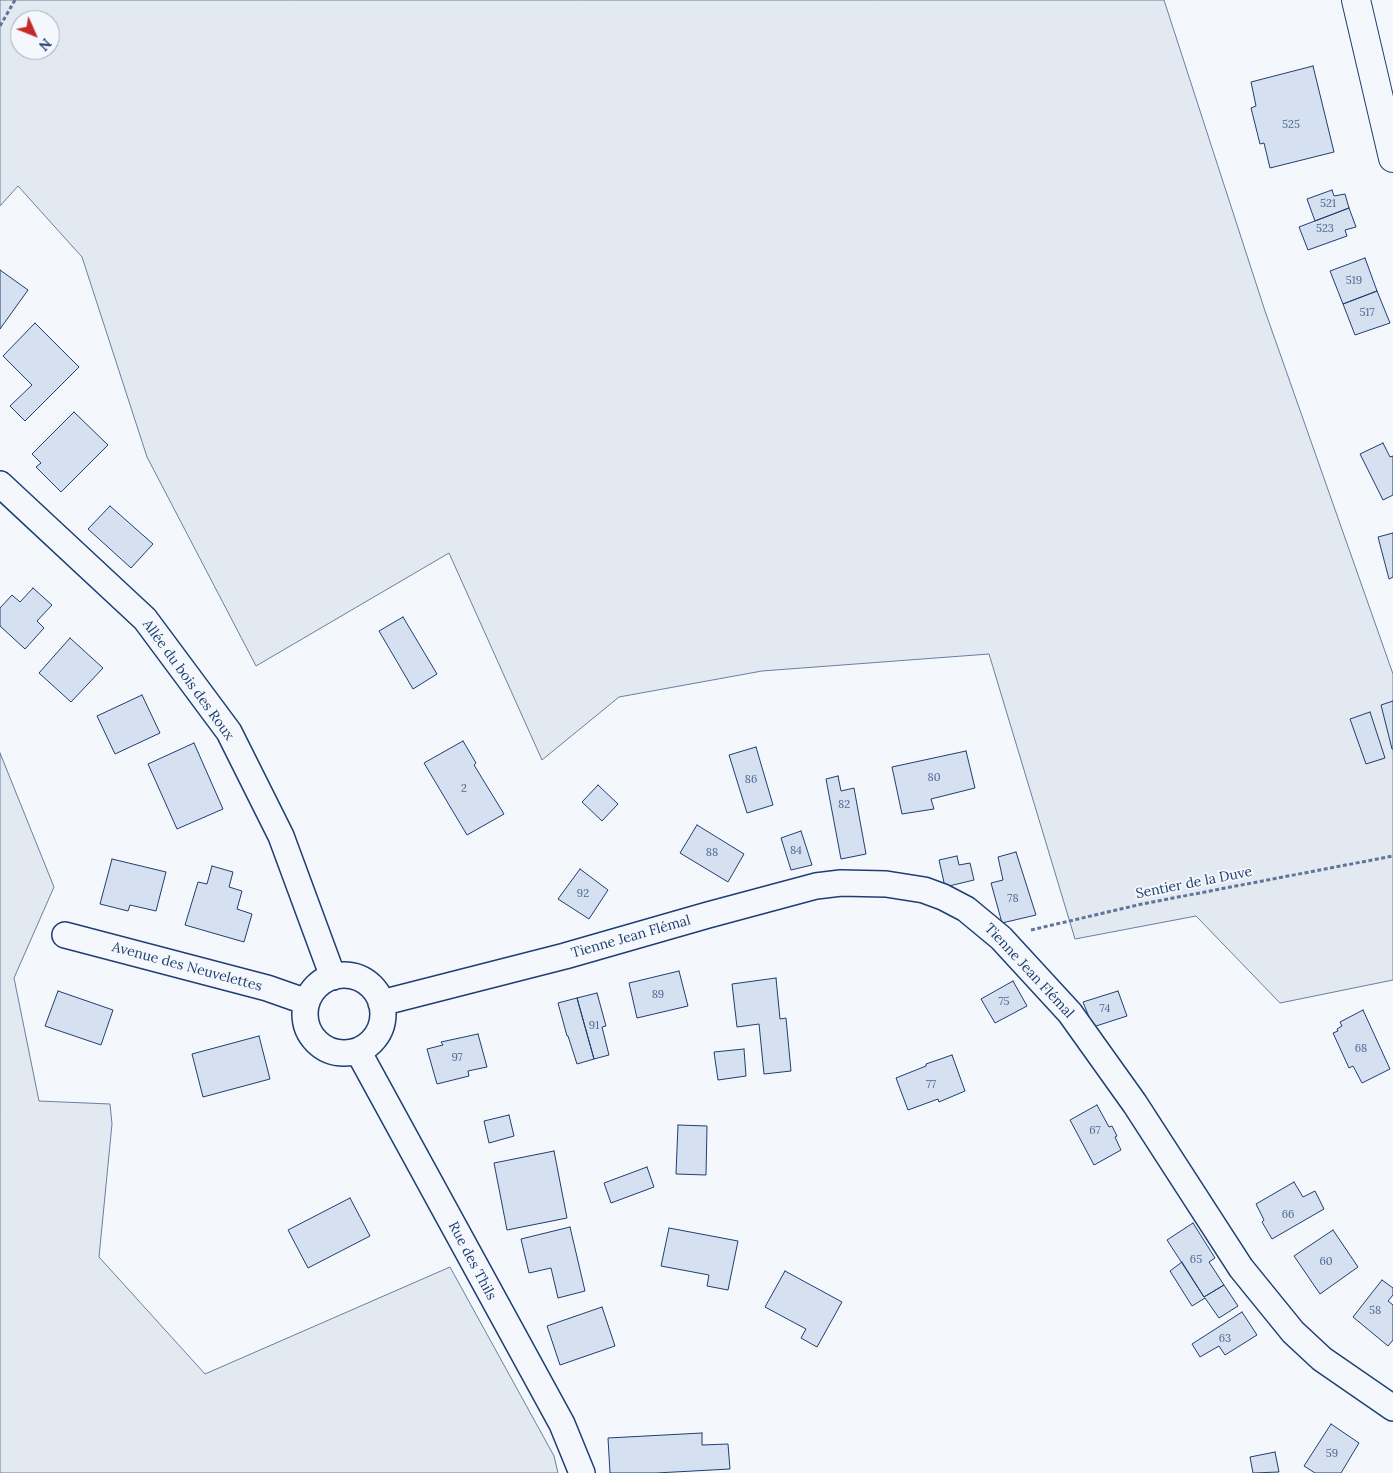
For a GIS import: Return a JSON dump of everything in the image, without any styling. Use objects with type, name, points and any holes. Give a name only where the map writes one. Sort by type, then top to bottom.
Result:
[{"type":"main road","points":[[1356,0],[1393,158]]},
{"type":"street","name":"Allée du bois des Roux","points":[[0,484],[145,619],[228,732],[281,836],[333,977]]},
{"type":"street","name":"Tienne Jean Flémal","points":[[381,1003],[565,956],[816,886],[841,883],[886,884],[924,890],[944,897],[966,909],[1001,938],[1054,994],[1088,1037],[1141,1112],[1242,1268],[1293,1332],[1322,1359],[1393,1408]]},
{"type":"street","name":"Avenue des Neuvelettes","points":[[65,935],[258,985],[307,1002]]},
{"type":"street","points":[[349,975],[361,978],[378,993],[381,1003],[383,1020],[379,1032],[372,1042],[350,1053],[338,1053],[326,1049],[317,1043],[305,1021],[305,1009],[314,988],[333,977],[349,975]]},
{"type":"street","name":"Rue des Thils","points":[[358,1050],[562,1424],[582,1473]]},
{"type":"path","points":[[0,26],[16,0]]},
{"type":"path","name":"Sentier de la Duve","points":[[1001,938],[1142,904],[1393,856]]},
{"type":"shaded area","points":[[0,0],[1164,0],[1265,311],[1393,674],[1393,980],[1280,1003],[1196,916],[1075,939],[989,654],[762,671],[619,697],[542,760],[449,553],[256,666],[147,457],[82,257],[18,186],[0,206]]},
{"type":"shaded area","points":[[0,753],[54,887],[14,978],[39,1101],[110,1104],[112,1124],[99,1257],[205,1374],[450,1267],[554,1456],[558,1473],[0,1473]]},
{"type":"building","points":[[1313,66],[1334,152],[1270,168],[1264,143],[1260,144],[1251,108],[1256,106],[1251,82]]},
{"type":"building","points":[[1332,190],[1334,196],[1345,194],[1349,208],[1315,221],[1307,199]]},
{"type":"building","points":[[1349,208],[1356,227],[1345,230],[1347,236],[1308,250],[1299,227]]},
{"type":"building","points":[[1365,258],[1377,291],[1343,304],[1330,271]]},
{"type":"building","points":[[0,270],[28,290],[0,329]]},
{"type":"building","points":[[1377,291],[1390,323],[1355,335],[1343,304]]},
{"type":"building","points":[[35,323],[79,367],[25,421],[10,406],[32,385],[3,356]]},
{"type":"building","points":[[74,412],[108,445],[61,492],[36,467],[41,463],[32,454]]},
{"type":"building","points":[[1383,443],[1390,457],[1393,456],[1393,495],[1383,500],[1360,454]]},
{"type":"building","points":[[110,506],[153,544],[131,568],[88,529]]},
{"type":"building","points":[[1393,533],[1393,577],[1389,579],[1378,537]]},
{"type":"building","points":[[33,588],[52,605],[37,621],[44,628],[25,649],[0,626],[0,608],[12,595],[20,602]]},
{"type":"building","points":[[403,617],[437,674],[413,689],[379,631]]},
{"type":"building","points":[[70,638],[103,668],[71,702],[39,673]]},
{"type":"building","points":[[142,695],[160,733],[115,754],[97,716]]},
{"type":"building","points":[[1393,701],[1393,749],[1392,749],[1381,705]]},
{"type":"building","points":[[1370,712],[1385,758],[1366,764],[1350,719]]},
{"type":"building","points":[[463,741],[476,763],[474,765],[504,814],[467,835],[424,763]]},
{"type":"building","points":[[194,743],[223,809],[177,829],[148,764]]},
{"type":"building","points":[[756,747],[773,805],[747,813],[729,755]]},
{"type":"building","points":[[966,751],[975,788],[931,799],[934,809],[902,814],[892,767]]},
{"type":"building","points":[[838,776],[841,791],[854,788],[866,854],[841,859],[826,779]]},
{"type":"building","points":[[598,785],[618,804],[602,821],[582,802]]},
{"type":"building","points":[[697,825],[744,854],[728,882],[680,853]]},
{"type":"building","points":[[801,831],[812,865],[791,870],[781,838]]},
{"type":"building","points":[[1016,852],[1036,915],[1002,923],[991,883],[1003,880],[998,857]]},
{"type":"building","points":[[957,856],[959,865],[970,863],[974,880],[945,887],[939,860]]},
{"type":"building","points":[[112,859],[166,872],[156,911],[130,905],[128,911],[100,904]]},
{"type":"building","points":[[212,866],[233,872],[229,887],[242,891],[237,909],[252,914],[244,942],[185,925],[198,882],[207,884]]},
{"type":"building","points":[[580,869],[608,890],[589,919],[558,899]]},
{"type":"building","points":[[679,971],[688,1006],[637,1018],[629,983]]},
{"type":"building","points":[[776,978],[780,1019],[786,1018],[791,1071],[764,1074],[759,1024],[737,1027],[732,984]]},
{"type":"building","points":[[1013,981],[1027,1006],[995,1023],[981,999]]},
{"type":"building","points":[[58,991],[113,1010],[101,1045],[45,1026]]},
{"type":"building","points":[[1118,991],[1127,1016],[1093,1027],[1083,1002]]},
{"type":"building","points":[[597,993],[606,1026],[602,1027],[609,1055],[594,1059],[577,998]]},
{"type":"building","points":[[577,998],[594,1059],[577,1064],[558,1003]]},
{"type":"building","points":[[1363,1010],[1390,1069],[1362,1083],[1353,1066],[1349,1068],[1333,1033],[1342,1026],[1340,1022]]},
{"type":"building","points":[[478,1034],[487,1067],[468,1071],[469,1076],[437,1084],[427,1049],[443,1045],[441,1042]]},
{"type":"building","points":[[259,1036],[270,1079],[203,1097],[192,1054]]},
{"type":"building","points":[[744,1049],[746,1076],[718,1080],[714,1052]]},
{"type":"building","points":[[952,1055],[965,1091],[939,1102],[938,1099],[908,1110],[896,1078],[926,1066],[926,1064]]},
{"type":"building","points":[[1097,1105],[1109,1127],[1112,1126],[1121,1150],[1094,1165],[1070,1120]]},
{"type":"building","points":[[509,1115],[514,1136],[489,1143],[484,1121]]},
{"type":"building","points":[[678,1125],[707,1126],[706,1175],[676,1174]]},
{"type":"building","points":[[554,1151],[567,1218],[507,1230],[494,1163]]},
{"type":"building","points":[[647,1167],[654,1187],[611,1203],[604,1183]]},
{"type":"building","points":[[1294,1182],[1303,1197],[1315,1191],[1324,1209],[1272,1239],[1262,1222],[1264,1220],[1256,1204]]},
{"type":"building","points":[[350,1198],[370,1236],[308,1268],[288,1230]]},
{"type":"building","points":[[1193,1223],[1215,1258],[1209,1262],[1224,1285],[1204,1297],[1167,1240]]},
{"type":"building","points":[[570,1227],[585,1291],[558,1298],[551,1268],[529,1273],[521,1239]]},
{"type":"building","points":[[669,1228],[738,1241],[728,1290],[707,1286],[709,1275],[661,1266]]},
{"type":"building","points":[[1333,1230],[1358,1267],[1320,1294],[1294,1256]]},
{"type":"building","points":[[1182,1262],[1204,1297],[1224,1285],[1238,1306],[1219,1318],[1205,1298],[1192,1306],[1170,1271]]},
{"type":"building","points":[[785,1271],[842,1302],[817,1347],[801,1338],[806,1329],[765,1307]]},
{"type":"building","points":[[1382,1280],[1393,1288],[1393,1295],[1388,1301],[1393,1305],[1393,1340],[1388,1346],[1353,1317]]},
{"type":"building","points":[[602,1307],[615,1346],[560,1365],[547,1326]]},
{"type":"building","points":[[1242,1312],[1257,1335],[1225,1355],[1219,1346],[1200,1357],[1192,1344]]},
{"type":"building","points":[[1331,1424],[1359,1443],[1341,1473],[1315,1473],[1304,1466]]},
{"type":"building","points":[[702,1433],[702,1445],[728,1444],[730,1469],[656,1473],[610,1473],[608,1438]]},
{"type":"building","points":[[1275,1452],[1279,1472],[1253,1473],[1250,1457]]}]
